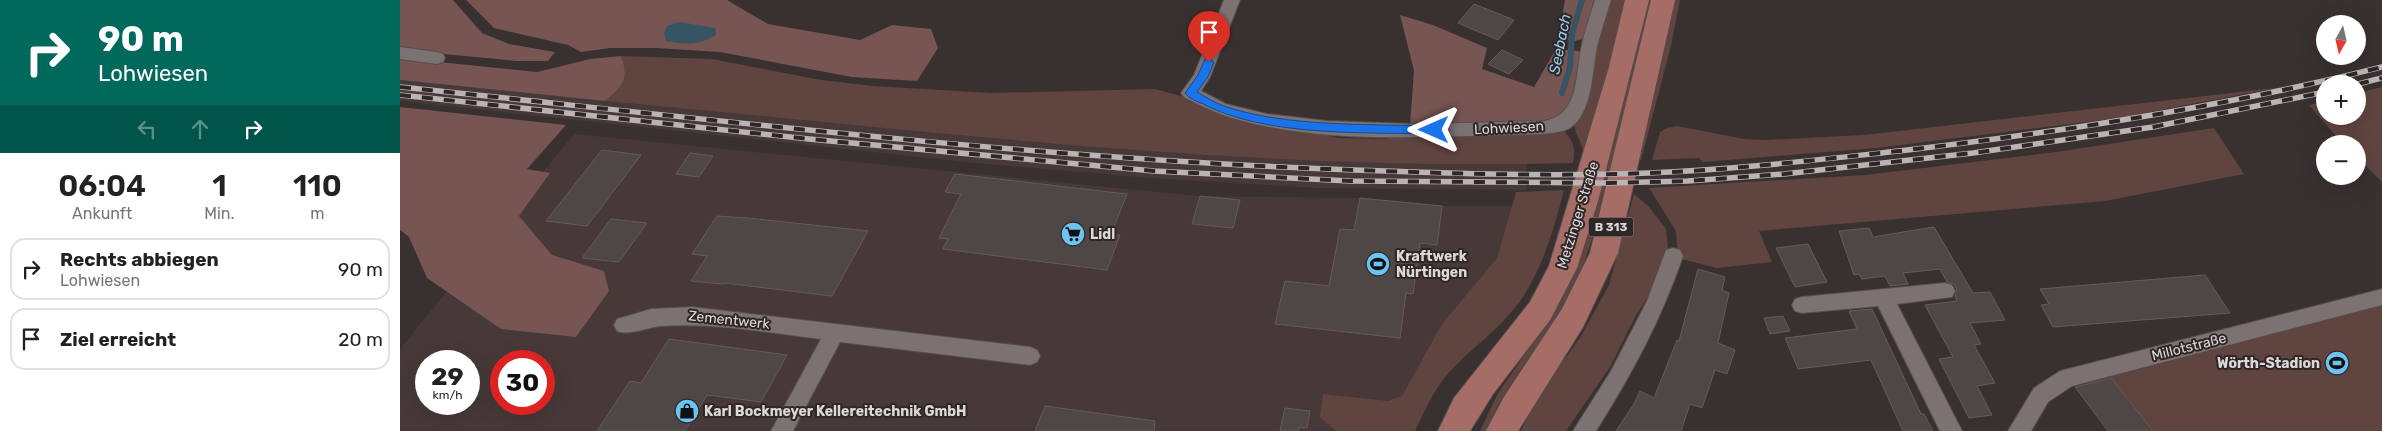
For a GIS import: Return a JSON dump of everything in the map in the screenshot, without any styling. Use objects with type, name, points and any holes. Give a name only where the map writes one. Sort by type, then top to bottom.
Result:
[{"type":"main road","name":"Metzinger Straße","points":[[1454,431],[1465,408],[1482,384],[1540,311],[1563,268],[1584,202],[1621,67],[1637,0]]},
{"type":"main road","name":"B 313","points":[[1502,431],[1514,406],[1559,340],[1591,285],[1604,253],[1663,0]]},
{"type":"street","name":"Lohwiesen","points":[[1232,0],[1202,77],[1190,93],[1221,109],[1267,120],[1327,127],[1415,131],[1545,127],[1564,123],[1576,108],[1582,94],[1589,48],[1603,0]]},
{"type":"street","points":[[400,54],[437,58]]},
{"type":"street","points":[[1584,431],[1618,378],[1657,302],[1673,256]]},
{"type":"street","points":[[1802,305],[1945,291]]},
{"type":"street","points":[[1883,296],[1951,431]]},
{"type":"street","name":"Millotstraße","points":[[2019,431],[2041,395],[2067,378],[2382,298]]},
{"type":"street","name":"Zementwerk","points":[[624,325],[651,318],[692,315],[1030,356]]},
{"type":"street","points":[[782,431],[835,332]]},
{"type":"shaded area","points":[[400,0],[453,0],[482,33],[509,44],[555,52],[548,61],[517,61],[400,50]]},
{"type":"shaded area","points":[[466,0],[727,0],[768,24],[860,40],[892,25],[931,29],[938,48],[917,81],[852,77],[720,52],[656,48],[610,48],[581,52],[568,45],[494,28]]},
{"type":"shaded area","points":[[1565,0],[1596,0],[1589,28],[1583,39],[1575,41],[1558,38]]},
{"type":"shaded area","points":[[1607,0],[1626,0],[1586,153],[1583,152],[1574,124]]},
{"type":"shaded area","points":[[1646,0],[1651,0],[1611,166],[1593,235],[1579,275],[1558,315],[1507,391],[1486,431],[1480,431],[1497,395],[1560,303],[1584,249]]},
{"type":"shaded area","points":[[1673,0],[1680,0],[1671,46],[1641,160],[1637,160]]},
{"type":"shaded area","points":[[1400,15],[1433,25],[1487,48],[1482,69],[1534,87],[1556,49],[1579,51],[1582,53],[1575,96],[1569,113],[1536,122],[1515,124],[1410,125],[1414,71]]},
{"type":"shaded area","points":[[621,56],[712,59],[821,80],[873,86],[991,93],[1155,89],[1337,138],[1387,139],[1403,133],[1562,129],[1569,136],[1573,144],[1574,158],[1573,163],[1452,164],[1209,155],[967,136],[605,101],[616,91],[625,77]]},
{"type":"shaded area","points":[[621,56],[625,77],[616,91],[605,101],[400,80],[400,58],[537,72],[590,59]]},
{"type":"shaded area","points":[[400,80],[605,101],[1190,153],[1389,163],[1527,164],[1526,190],[1317,188],[1149,178],[975,163],[400,101]]},
{"type":"shaded area","points":[[2382,87],[2382,182],[2366,166],[2366,135],[2335,135],[2326,125],[2366,125],[2366,91]]},
{"type":"shaded area","points":[[2275,88],[2119,118],[1876,148],[1703,162],[1699,158],[1652,160],[1660,132],[1677,126],[1744,139],[1766,140],[1864,135]]},
{"type":"shaded area","points":[[2316,103],[2316,113],[2309,105]]},
{"type":"shaded area","points":[[400,107],[566,125],[527,169],[550,173],[519,216],[552,255],[604,271],[609,291],[576,337],[501,329],[427,278],[409,237],[400,230]]},
{"type":"shaded area","points":[[2214,128],[2244,174],[2105,201],[1759,231],[1772,262],[1717,268],[1678,258],[1676,231],[1649,188],[1865,175],[2056,152]]},
{"type":"shaded area","points":[[574,134],[1198,196],[1360,198],[1442,206],[1513,206],[1501,260],[1404,431],[400,431],[400,349]]},
{"type":"shaded area","points":[[1564,190],[1556,220],[1540,264],[1518,304],[1501,324],[1445,377],[1432,397],[1415,431],[1336,431],[1320,417],[1323,394],[1388,401],[1402,396],[1442,324],[1497,258],[1516,192]]},
{"type":"shaded area","points":[[1634,194],[1649,207],[1666,229],[1668,248],[1661,277],[1636,315],[1610,367],[1566,431],[1521,431],[1537,397],[1580,338],[1609,285]]},
{"type":"shaded area","points":[[2382,305],[2382,431],[2153,431],[2110,377]]},
{"type":"water","points":[[679,22],[715,28],[716,35],[704,41],[692,43],[666,41],[664,33],[667,26]]},
{"type":"building","points":[[1474,4],[1514,20],[1498,40],[1458,23]]},
{"type":"building","points":[[1502,50],[1523,60],[1509,74],[1488,64]]},
{"type":"building","points":[[602,150],[641,155],[587,226],[546,221]]},
{"type":"building","points":[[690,153],[713,156],[699,177],[676,174]]},
{"type":"building","points":[[955,174],[1127,194],[1111,234],[1120,235],[1107,270],[943,249],[948,239],[939,238],[961,194],[945,192]]},
{"type":"building","points":[[1200,196],[1240,200],[1233,228],[1192,224]]},
{"type":"building","points":[[1360,198],[1442,206],[1437,245],[1420,243],[1413,294],[1406,293],[1400,338],[1275,324],[1285,281],[1329,286],[1340,229],[1354,230]]},
{"type":"building","points":[[717,216],[868,231],[832,296],[724,283],[691,281],[707,256],[692,254]]},
{"type":"building","points":[[611,219],[647,223],[619,262],[582,258]]},
{"type":"building","points":[[1934,227],[1973,293],[1990,292],[2005,320],[1970,323],[1981,344],[1974,345],[1995,383],[1977,386],[1992,415],[1969,418],[1939,359],[1953,357],[1925,305],[1957,301],[1955,296],[1957,290],[1954,284],[1947,282],[1940,269],[1903,273],[1908,284],[1890,286],[1885,276],[1862,279],[1859,274],[1854,275],[1839,231],[1869,228],[1873,237]]},
{"type":"building","points":[[1808,244],[1827,282],[1795,287],[1776,248]]},
{"type":"building","points":[[1698,269],[1725,277],[1722,290],[1729,293],[1718,343],[1735,350],[1727,374],[1715,370],[1702,408],[1690,404],[1681,431],[1616,431],[1634,404],[1640,391],[1654,398],[1677,340],[1679,341]]},
{"type":"building","points":[[2205,275],[2230,313],[2053,327],[2041,305],[2049,304],[2040,289]]},
{"type":"building","points":[[1872,309],[1921,414],[1924,414],[1933,431],[1903,431],[1871,360],[1798,369],[1785,338],[1857,329],[1849,311]]},
{"type":"building","points":[[1783,316],[1790,331],[1770,334],[1764,318]]},
{"type":"building","points":[[669,339],[787,355],[761,402],[707,395],[685,431],[597,431],[630,381],[641,383]]},
{"type":"building","points":[[2111,378],[2153,431],[2108,431],[2075,387]]},
{"type":"building","points":[[1045,406],[1155,421],[1154,431],[1035,431]]},
{"type":"building","points":[[1285,408],[1310,411],[1307,428],[1299,427],[1298,431],[1280,431]]},
{"type":"waterway","name":"Seebach","points":[[1562,93],[1570,67],[1572,34],[1582,0]]},
{"type":"railway","points":[[400,87],[864,136],[1096,156],[1328,169],[1569,175],[1680,172],[1837,158],[1960,144],[2142,117],[2262,94],[2382,67]]},
{"type":"railway","points":[[2366,82],[2382,78]]},
{"type":"railway","points":[[400,95],[809,139],[1154,171],[1350,181],[1609,183],[1688,181],[1784,174],[1973,153],[2153,127],[2316,94]]},
{"type":"place","name":"Lidl","points":[[1073,234]]},
{"type":"place","name":"Kraftwerk Nürtingen","points":[[1378,264]]},
{"type":"place","name":"Wörth-Stadion","points":[[2337,363]]},
{"type":"place","name":"Karl Bockmeyer Kellereitechnik GmbH","points":[[687,411]]},
{"type":"route","points":[[1209,62],[1202,77],[1190,93],[1221,109],[1267,120],[1327,127],[1415,131],[1434,130]]}]
